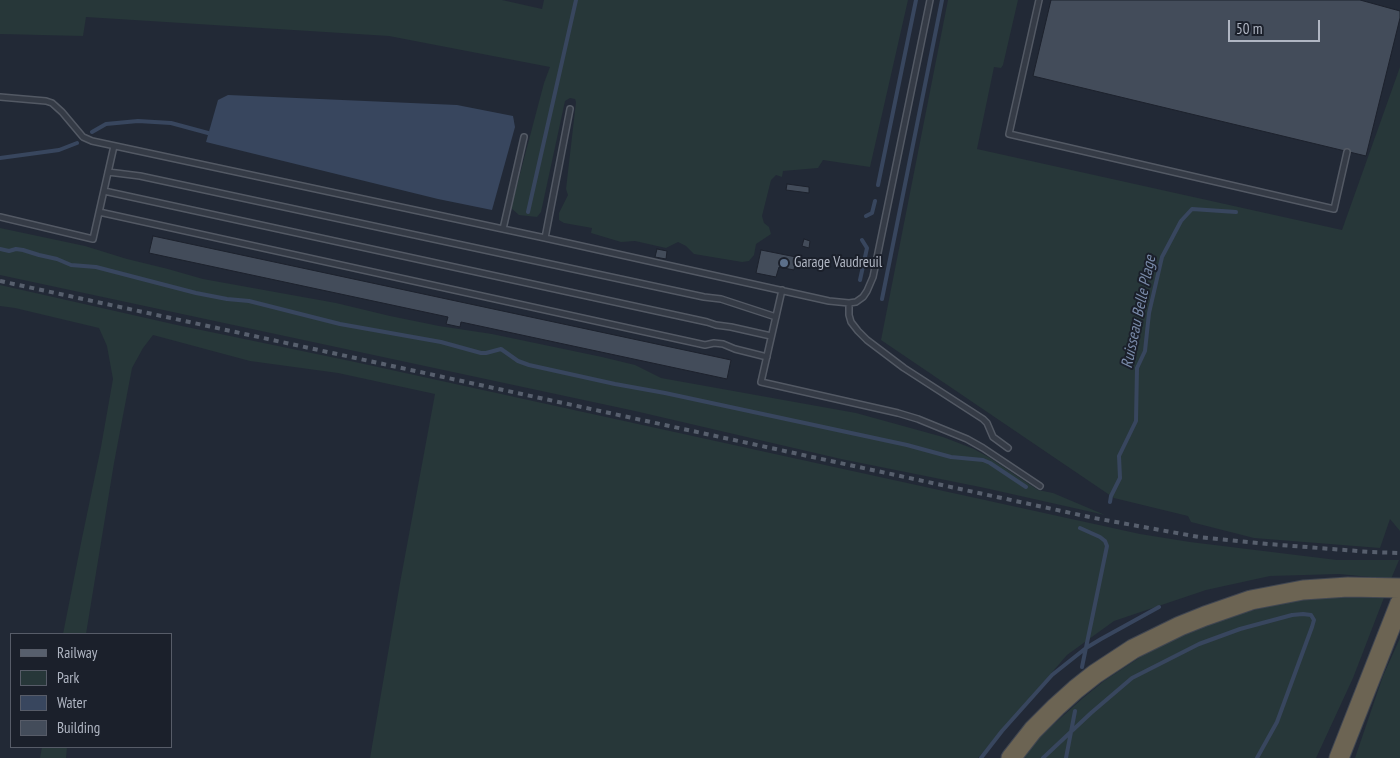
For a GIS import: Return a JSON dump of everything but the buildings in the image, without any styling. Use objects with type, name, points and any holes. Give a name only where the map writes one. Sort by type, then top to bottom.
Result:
[{"type":"highway","points":[[1011,758],[1033,730],[1056,707],[1095,674],[1133,649],[1180,626],[1244,602],[1303,590],[1373,586],[1400,588]]},
{"type":"highway","points":[[1339,758],[1400,604]]},
{"type":"lane","points":[[0,97],[52,103],[87,140],[840,303],[849,303],[856,302],[863,297],[873,277],[930,0]]},
{"type":"lane","points":[[1039,0],[1009,134],[1334,209],[1347,152]]},
{"type":"lane","points":[[545,238],[570,109]]},
{"type":"lane","points":[[502,229],[524,137]]},
{"type":"lane","points":[[0,217],[93,239],[114,146]]},
{"type":"lane","points":[[108,172],[140,176],[704,297],[721,299],[776,317]]},
{"type":"lane","points":[[104,191],[772,336]]},
{"type":"lane","points":[[99,212],[705,345],[723,344],[767,357]]},
{"type":"lane","points":[[782,290],[761,382],[918,419],[967,439],[1040,486]]},
{"type":"lane","points":[[849,303],[851,322],[858,332],[904,368],[983,419],[987,423],[993,437],[1008,448]]},
{"type":"green space","points":[[0,0],[502,0],[542,9],[544,0],[908,0],[870,167],[823,160],[818,168],[783,171],[782,177],[776,175],[771,180],[762,216],[771,234],[756,244],[754,255],[749,261],[742,262],[694,254],[686,246],[678,242],[666,248],[635,241],[621,242],[591,233],[592,228],[564,223],[559,220],[559,213],[568,195],[566,189],[575,99],[570,98],[565,101],[541,212],[537,217],[519,215],[511,208],[544,83],[550,67],[389,36],[86,17],[83,36],[0,34]]},
{"type":"green space","points":[[948,0],[1018,0],[1003,65],[1001,68],[994,67],[977,149],[1342,230],[1400,67],[1400,531],[1390,519],[1380,548],[1254,538],[1191,522],[1188,516],[1114,498],[881,340]]},
{"type":"green space","points":[[0,228],[85,246],[203,279],[336,303],[439,326],[492,334],[602,357],[635,365],[661,378],[856,413],[943,437],[974,449],[1038,490],[1053,493],[1105,515],[985,488],[841,459],[635,411],[0,275]]},
{"type":"green space","points":[[0,285],[1140,534],[1337,560],[1399,560],[1391,579],[1339,574],[1270,576],[1206,590],[1114,621],[1067,655],[978,758],[370,758],[435,394],[338,373],[250,361],[153,335],[132,368],[114,463],[86,633],[63,633],[113,379],[107,346],[99,328],[0,306]]},
{"type":"green space","points":[[1352,595],[1385,595],[1353,678],[1316,758],[1022,758],[1045,732],[1083,698],[1104,681],[1154,648],[1216,621],[1246,612],[1299,600]]},
{"type":"green space","points":[[1400,638],[1400,758],[1355,758],[1383,676]]},
{"type":"green space","points":[[42,748],[67,748],[66,758],[40,758]]},
{"type":"water","points":[[228,95],[457,105],[513,116],[515,127],[492,210],[438,199],[206,142],[218,100]]},
{"type":"waterway","points":[[528,212],[576,0]]},
{"type":"waterway","points":[[878,185],[916,0]]},
{"type":"waterway","points":[[882,299],[942,0]]},
{"type":"waterway","points":[[92,132],[106,124],[138,121],[171,123],[208,133]]},
{"type":"waterway","points":[[0,158],[59,150],[77,143]]},
{"type":"waterway","points":[[866,216],[872,213],[875,201]]},
{"type":"waterway","name":"Ruisseau Belle Plage","points":[[1110,502],[1120,478],[1119,456],[1136,421],[1137,368],[1145,351],[1149,313],[1162,257],[1181,221],[1192,209],[1236,212]]},
{"type":"waterway","points":[[860,280],[867,248],[862,240]]},
{"type":"waterway","points":[[0,249],[9,251],[23,250],[57,259],[71,265],[96,267],[196,293],[249,301],[340,324],[441,342],[481,353],[501,349],[518,361],[529,365],[907,445],[951,457],[983,460],[1026,487]]},
{"type":"waterway","points":[[1080,528],[1100,537],[1107,546],[1082,667]]},
{"type":"waterway","points":[[981,758],[1002,731],[1052,675],[1086,648],[1159,607]]},
{"type":"waterway","points":[[1043,758],[1132,678],[1199,644],[1240,629],[1292,615],[1311,615],[1314,620],[1312,627],[1277,722],[1257,758]]},
{"type":"waterway","points":[[1066,758],[1075,711]]},
{"type":"railway","points":[[0,281],[1094,518],[1199,537],[1268,544],[1400,553]]},
{"type":"place","name":"Garage Vaudreuil","points":[[784,263]]}]
